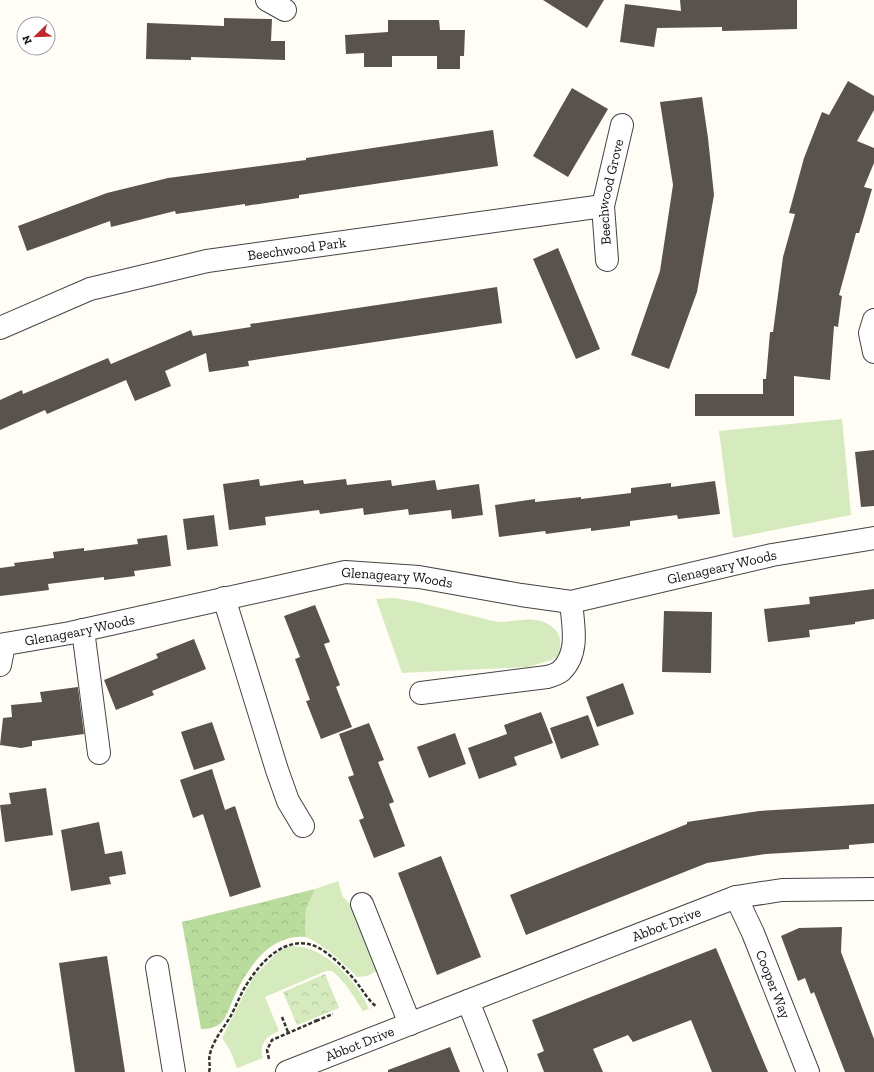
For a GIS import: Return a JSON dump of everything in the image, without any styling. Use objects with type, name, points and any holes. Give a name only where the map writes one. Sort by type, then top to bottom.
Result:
[{"type":"street","name":"Beechwood Grove","points":[[607,260],[603,206],[622,125]]},
{"type":"street","name":"Beechwood Park","points":[[0,328],[90,289],[207,261],[603,206]]},
{"type":"street","points":[[874,320],[870,333],[874,352]]},
{"type":"street","name":"Glenageary Woods","points":[[1,652],[83,630],[345,572],[419,577],[521,595],[571,602],[772,555],[874,538]]},
{"type":"street","points":[[224,598],[277,770],[288,801],[303,826]]},
{"type":"street","points":[[421,693],[547,677],[560,672],[567,662],[573,648],[574,634],[571,602]]},
{"type":"street","points":[[83,630],[99,754]]},
{"type":"street","name":"Abbot Drive","points":[[279,1069],[407,1015],[468,1000],[736,897],[782,890],[867,889]]},
{"type":"street","name":"Cooper Way","points":[[736,897],[753,933],[808,1072]]},
{"type":"street","points":[[362,904],[407,1015]]},
{"type":"street","points":[[157,967],[174,1072]]},
{"type":"street","points":[[468,1000],[496,1072]]},
{"type":"path","points":[[209,1072],[210,1054],[213,1046],[230,1018],[245,987],[257,970],[279,949],[285,946],[296,943],[312,945],[324,951],[349,972],[368,1000],[377,1007],[407,1015]]},
{"type":"path","points":[[279,1069],[267,1055],[268,1045],[276,1037],[333,1014]]},
{"type":"path","points":[[282,1017],[288,1032]]},
{"type":"green space","points":[[842,419],[851,515],[733,538],[719,431]]},
{"type":"green space","points":[[393,598],[423,603],[497,622],[535,620],[546,623],[555,629],[560,637],[558,656],[551,660],[528,667],[402,673],[376,599]]},
{"type":"green space","points":[[338,881],[343,897],[351,905],[377,971],[367,976],[357,977],[340,960],[306,937],[306,909],[315,889]]},
{"type":"green space","points":[[315,889],[306,909],[306,937],[293,937],[282,940],[262,954],[240,984],[221,1023],[211,1028],[201,1029],[182,922]]},
{"type":"green space","points":[[290,946],[303,947],[315,951],[338,966],[348,976],[364,998],[369,1009],[363,1011],[345,984],[332,971],[326,971],[265,997],[279,1031],[271,1035],[265,1041],[262,1049],[263,1058],[237,1068],[230,1050],[222,1038],[254,976],[279,951]]},
{"type":"green space","points":[[325,974],[339,1008],[297,1025],[283,992]]},
{"type":"building","points":[[543,0],[604,0],[587,28]]},
{"type":"building","points":[[680,0],[797,0],[797,29],[722,31],[722,27],[657,28],[654,47],[620,42],[625,4],[681,11]]},
{"type":"building","points":[[224,18],[272,19],[271,41],[285,41],[285,60],[191,57],[191,60],[146,59],[147,23],[224,26]]},
{"type":"building","points":[[388,20],[439,20],[440,30],[465,30],[464,56],[460,56],[460,69],[437,69],[437,56],[392,56],[392,67],[364,67],[364,53],[346,54],[345,35],[388,32]]},
{"type":"building","points":[[848,81],[874,96],[874,110],[857,141],[874,148],[874,163],[864,187],[872,189],[859,233],[856,233],[839,295],[842,296],[838,327],[834,326],[830,380],[794,376],[794,416],[695,416],[695,394],[763,394],[763,379],[766,379],[770,332],[773,332],[783,257],[795,214],[789,213],[804,158],[822,112],[829,115]]},
{"type":"building","points":[[572,88],[608,109],[568,177],[533,156]]},
{"type":"building","points":[[702,97],[714,195],[697,292],[669,369],[631,355],[660,271],[673,185],[660,102]]},
{"type":"building","points":[[493,130],[498,166],[299,195],[299,198],[245,206],[245,204],[176,214],[175,211],[111,227],[110,221],[27,251],[18,226],[107,193],[168,178],[306,160],[306,158]]},
{"type":"building","points":[[558,248],[600,349],[576,359],[533,259]]},
{"type":"building","points":[[497,287],[502,323],[248,361],[249,366],[209,372],[206,353],[165,371],[171,386],[135,401],[126,380],[47,414],[45,410],[0,430],[0,400],[22,390],[23,394],[108,358],[111,364],[191,330],[193,336],[251,327],[250,324]]},
{"type":"building","points":[[874,450],[874,506],[861,507],[855,452]]},
{"type":"building","points":[[259,479],[260,486],[303,480],[304,484],[346,479],[347,485],[391,480],[392,486],[435,480],[437,490],[479,484],[483,515],[452,519],[451,510],[409,515],[408,509],[364,515],[363,508],[320,514],[319,510],[265,517],[266,525],[229,530],[223,484]]},
{"type":"building","points":[[715,481],[720,514],[678,519],[677,515],[630,521],[630,526],[591,531],[591,528],[546,534],[545,531],[499,537],[495,505],[535,499],[535,502],[581,497],[581,499],[631,493],[631,488],[671,483],[671,487]]},
{"type":"building","points":[[214,515],[218,546],[187,550],[183,519]]},
{"type":"building","points":[[167,535],[171,566],[134,571],[135,576],[104,580],[104,577],[48,584],[49,590],[0,596],[0,568],[15,566],[14,563],[54,558],[53,552],[84,548],[84,551],[138,544],[137,539]]},
{"type":"building","points":[[874,589],[874,619],[855,622],[855,624],[809,630],[810,637],[768,642],[764,609],[810,604],[809,597]]},
{"type":"building","points":[[315,605],[330,642],[324,644],[340,685],[336,687],[352,727],[321,739],[306,701],[310,700],[295,659],[300,657],[284,616]]},
{"type":"building","points":[[664,611],[712,612],[711,673],[662,672]]},
{"type":"building","points":[[194,639],[206,669],[152,691],[154,695],[116,710],[104,680],[158,658],[156,654]]},
{"type":"building","points":[[623,683],[634,714],[597,727],[586,697]]},
{"type":"building","points":[[78,687],[84,734],[32,741],[32,746],[21,748],[0,745],[3,718],[12,717],[11,705],[42,702],[40,692]]},
{"type":"building","points":[[541,712],[553,743],[514,757],[517,765],[479,779],[468,748],[507,734],[504,725]]},
{"type":"building","points":[[588,715],[599,745],[561,759],[550,728]]},
{"type":"building","points":[[212,722],[225,760],[194,770],[181,732]]},
{"type":"building","points":[[369,723],[384,760],[378,762],[394,802],[389,804],[405,846],[374,858],[359,820],[364,818],[348,777],[354,775],[339,734]]},
{"type":"building","points":[[455,733],[466,764],[429,778],[417,747]]},
{"type":"building","points":[[212,769],[225,810],[235,806],[261,887],[230,897],[203,814],[193,818],[180,780]]},
{"type":"building","points":[[46,788],[53,835],[5,842],[0,805],[11,804],[9,793]]},
{"type":"building","points":[[874,804],[874,843],[849,845],[849,849],[766,854],[707,863],[526,935],[510,895],[687,824],[687,822],[759,811]]},
{"type":"building","points":[[99,822],[105,854],[122,851],[126,874],[109,877],[111,884],[71,891],[61,830]]},
{"type":"building","points":[[441,856],[481,957],[437,975],[398,873]]},
{"type":"building","points":[[842,927],[841,952],[874,1039],[874,1072],[845,1072],[814,992],[811,994],[805,978],[798,981],[781,936],[799,928]]},
{"type":"building","points":[[716,948],[768,1072],[712,1072],[691,1020],[633,1042],[628,1035],[593,1049],[603,1072],[544,1072],[537,1054],[544,1051],[532,1020]]},
{"type":"building","points":[[107,956],[125,1072],[75,1072],[59,963]]},
{"type":"building","points":[[450,1047],[460,1072],[388,1072],[388,1070]]}]
